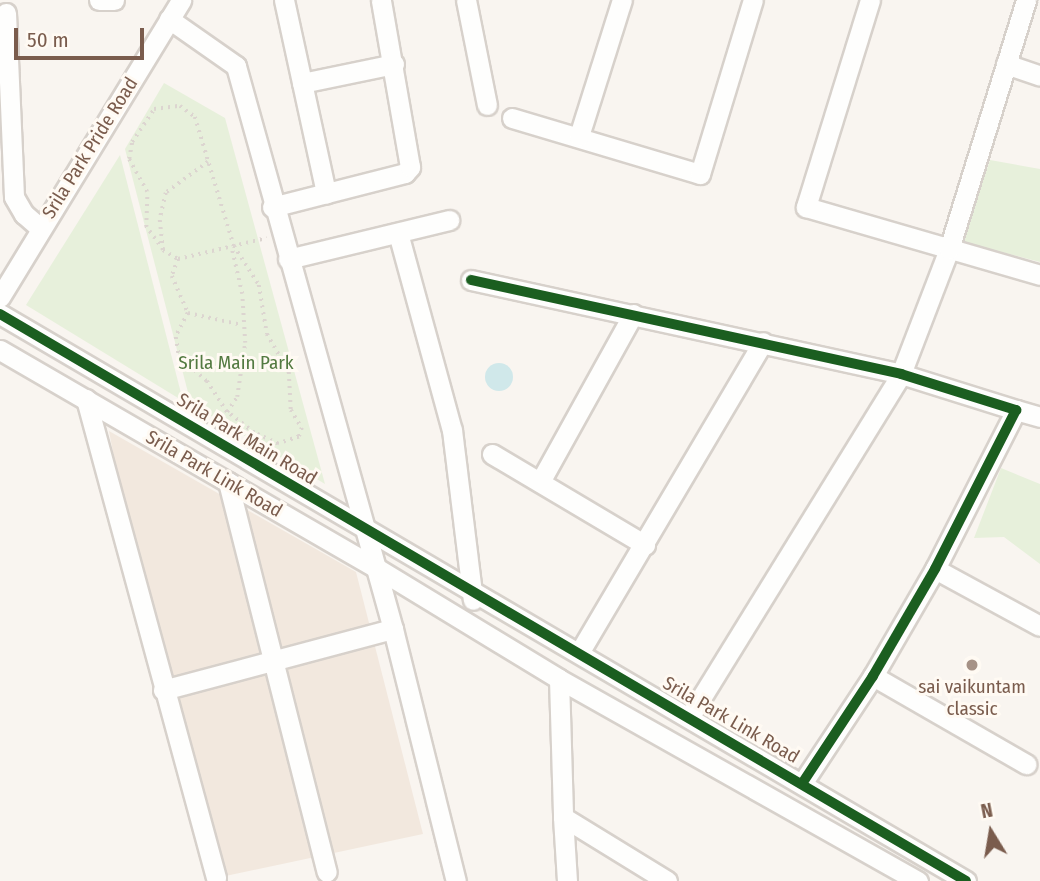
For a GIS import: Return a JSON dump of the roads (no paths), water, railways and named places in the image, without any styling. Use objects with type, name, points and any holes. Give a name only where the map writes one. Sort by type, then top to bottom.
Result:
[{"type":"street","points":[[99,0],[114,0]]},
{"type":"street","name":"Srila Park Pride Road","points":[[0,297],[181,0]]},
{"type":"street","points":[[284,0],[326,193]]},
{"type":"street","points":[[272,206],[405,173],[410,167],[381,0]]},
{"type":"street","points":[[466,0],[487,105]]},
{"type":"street","points":[[579,136],[622,0]]},
{"type":"street","points":[[512,118],[700,174],[753,0]]},
{"type":"street","points":[[870,0],[806,207],[1040,275]]},
{"type":"street","points":[[690,716],[901,374],[949,249],[1026,0]]},
{"type":"street","points":[[6,13],[14,197],[24,214],[40,228]]},
{"type":"street","points":[[169,19],[236,66],[280,235],[393,629],[456,881]]},
{"type":"street","points":[[302,83],[394,64]]},
{"type":"street","points":[[1006,64],[1040,76]]},
{"type":"street","points":[[288,259],[449,220]]},
{"type":"street","points":[[398,233],[452,430],[476,595],[464,620]]},
{"type":"street","points":[[471,280],[901,374],[1040,417]]},
{"type":"street","name":"Srila Park Main Road","points":[[0,313],[476,595]]},
{"type":"street","points":[[540,482],[633,314]]},
{"type":"street","points":[[579,653],[763,342]]},
{"type":"street","name":"Srila Park Link Road","points":[[0,350],[375,567],[559,679],[897,876],[918,881]]},
{"type":"street","points":[[86,400],[216,878]]},
{"type":"street","points":[[803,782],[873,677],[935,569],[1016,410]]},
{"type":"street","points":[[492,454],[645,545]]},
{"type":"street","points":[[228,482],[327,872]]},
{"type":"street","points":[[935,569],[1040,626]]},
{"type":"street","name":"Srila Park Link Road","points":[[476,595],[690,716],[966,881]]},
{"type":"street","points":[[163,690],[393,629]]},
{"type":"street","points":[[873,677],[1026,764]]},
{"type":"street","points":[[559,679],[567,881]]},
{"type":"street","points":[[563,817],[667,881]]},
{"type":"street","points":[[897,876],[913,849]]},
{"type":"water","points":[[499,363],[509,367],[513,377],[509,387],[499,391],[489,387],[485,377],[489,367]]},
{"type":"place","name":"sai vaikuntam classic","points":[[972,665]]},
{"type":"park label","name":"Srila Main Park","points":[[236,363]]}]
